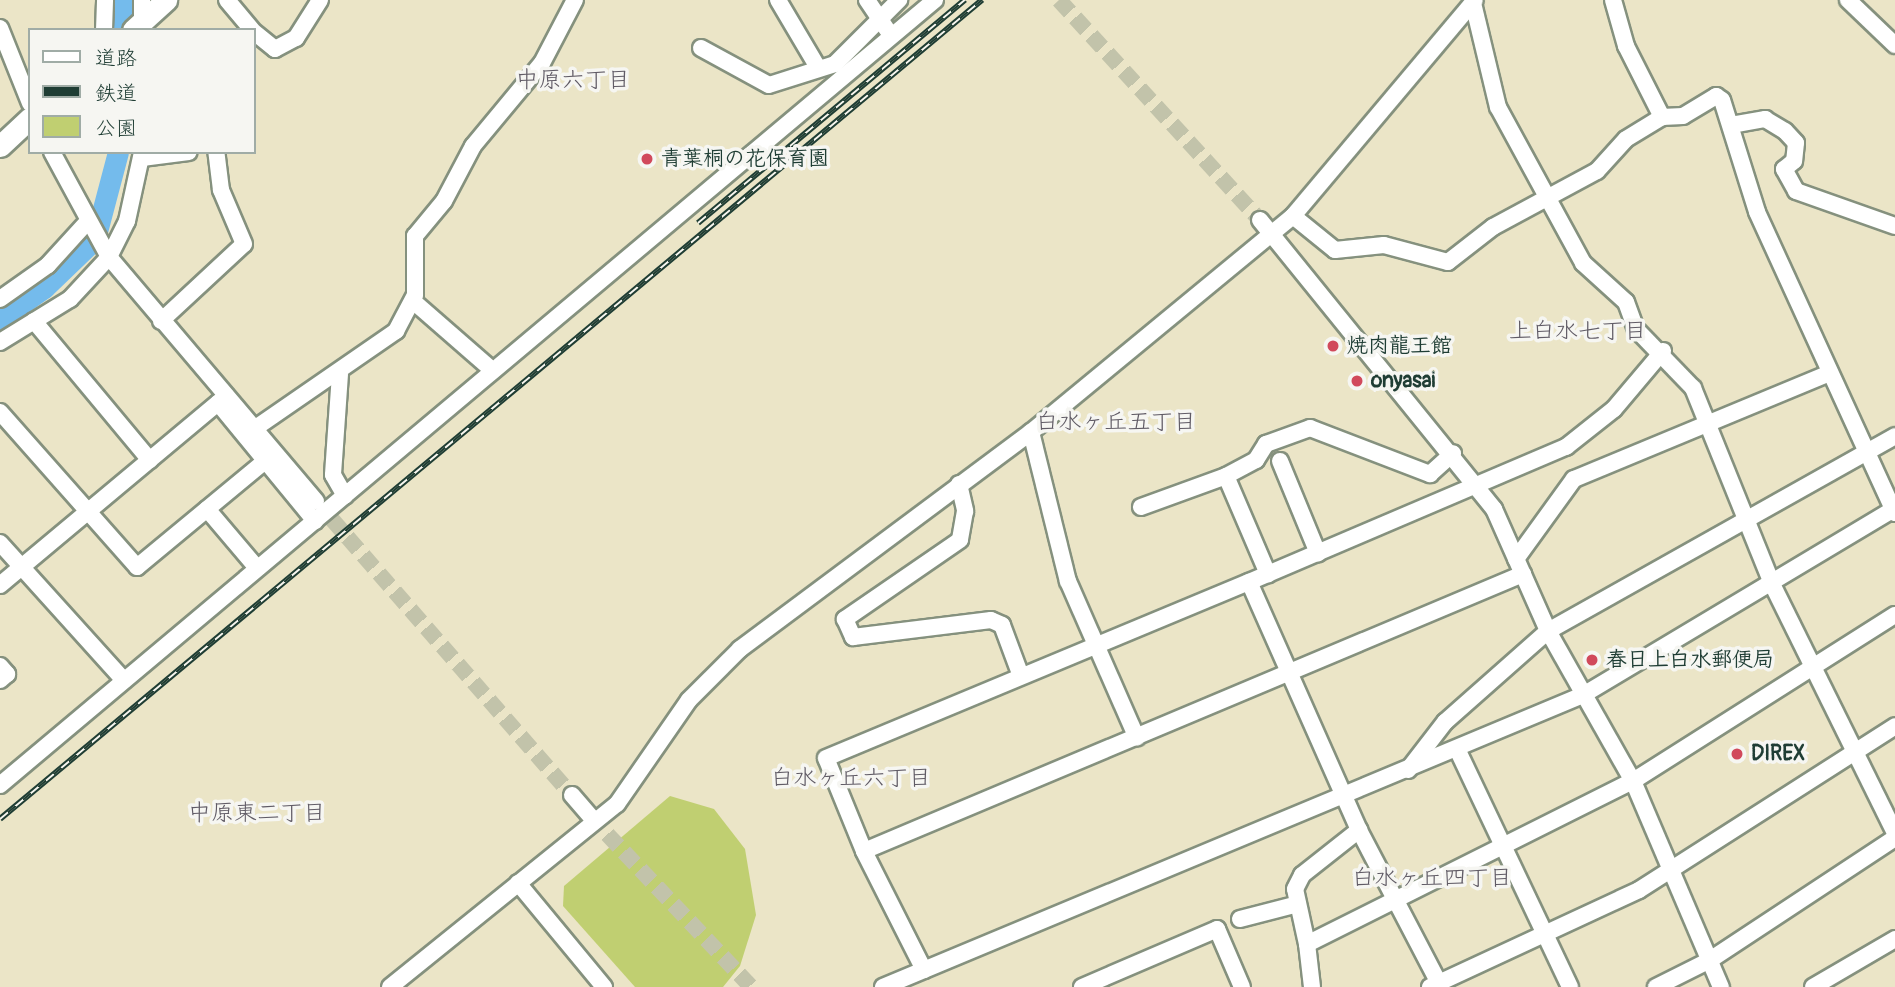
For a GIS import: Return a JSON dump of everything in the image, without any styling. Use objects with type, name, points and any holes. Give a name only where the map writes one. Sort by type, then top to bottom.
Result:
[{"type":"main road","points":[[140,20],[166,0]]},
{"type":"main road","points":[[0,146],[28,120]]},
{"type":"street","points":[[104,28],[105,0]]},
{"type":"street","points":[[227,0],[250,28]]},
{"type":"street","points":[[260,51],[275,49],[296,38],[320,0]]},
{"type":"street","points":[[254,429],[389,339],[413,301],[415,236],[437,213],[473,146],[542,63],[575,0]]},
{"type":"street","points":[[778,0],[817,66]]},
{"type":"street","points":[[867,0],[887,29]]},
{"type":"street","points":[[0,785],[345,496],[887,29],[899,0]]},
{"type":"street","points":[[701,48],[769,85],[817,66],[835,64],[935,0]]},
{"type":"street","points":[[1613,0],[1626,46],[1662,117]]},
{"type":"street","points":[[1848,0],[1895,45]]},
{"type":"street","points":[[1474,1],[1498,107],[1550,194],[1583,263],[1626,302],[1636,329],[1662,351],[1693,388],[1745,523],[1772,584],[1895,836],[1710,960],[1656,987]]},
{"type":"street","points":[[390,987],[617,804],[710,675],[1031,432],[1293,216],[1474,1]]},
{"type":"street","points":[[0,28],[28,98]]},
{"type":"street","points":[[883,987],[1458,751],[1583,695],[1894,510],[1828,374],[1757,212],[1731,125],[1716,96],[1683,116],[1662,117],[1626,139],[1597,171],[1550,194],[1448,262],[1384,245],[1335,250],[1293,216]]},
{"type":"street","points":[[1731,125],[1765,119],[1785,131],[1796,143],[1794,161],[1784,169],[1796,191],[1895,226]]},
{"type":"street","points":[[53,154],[107,255],[222,399],[265,461],[315,521]]},
{"type":"street","points":[[161,321],[244,244],[222,190],[216,154]]},
{"type":"street","points":[[0,342],[70,299],[107,255],[127,221],[142,155]]},
{"type":"street","points":[[1259,220],[1477,484],[1520,566],[1548,631],[1633,781],[1721,987]]},
{"type":"street","points":[[0,299],[48,265],[89,224]]},
{"type":"street","points":[[413,301],[492,370]]},
{"type":"street","points":[[34,321],[150,460]]},
{"type":"street","points":[[924,970],[864,851],[826,758],[1566,447],[1614,409],[1662,351]]},
{"type":"street","points":[[340,374],[333,475],[345,496]]},
{"type":"street","points":[[864,851],[1289,675],[1520,566],[1574,479],[1828,374]]},
{"type":"street","points":[[222,399],[254,429],[316,501]]},
{"type":"street","points":[[0,585],[222,399]]},
{"type":"street","points":[[0,412],[137,567],[265,461]]},
{"type":"street","points":[[1141,507],[1226,476],[1256,460],[1266,444],[1310,428],[1430,474],[1453,453]]},
{"type":"street","points":[[1031,432],[1068,581],[1094,647],[1137,738]]},
{"type":"street","points":[[1407,772],[1445,722],[1548,631],[1868,455],[1895,436]]},
{"type":"street","points":[[1280,461],[1318,553]]},
{"type":"street","points":[[1226,476],[1268,574]]},
{"type":"street","points":[[960,484],[965,511],[960,540],[845,618],[853,637],[991,620],[1002,625],[1021,676]]},
{"type":"street","points":[[207,509],[257,568]]},
{"type":"street","points":[[0,543],[124,680]]},
{"type":"street","points":[[1249,582],[1343,796],[1435,986],[1670,872],[1895,726]]},
{"type":"street","points":[[1307,943],[1395,902],[1633,781],[1895,615]]},
{"type":"street","points":[[0,666],[7,674],[0,680]]},
{"type":"street","points":[[1458,751],[1570,987]]},
{"type":"street","points":[[572,795],[591,817]]},
{"type":"street","points":[[1312,987],[1307,943],[1295,889],[1302,875],[1359,830]]},
{"type":"street","points":[[517,883],[604,987]]},
{"type":"street","points":[[1240,919],[1298,904]]},
{"type":"street","points":[[1082,987],[1102,983],[1217,929],[1242,987]]},
{"type":"street","points":[[1813,987],[1895,939]]},
{"type":"green space","points":[[670,796],[714,809],[745,849],[756,915],[740,966],[723,987],[635,987],[563,906],[564,886]]},
{"type":"waterway","points":[[121,28],[122,0]]},
{"type":"waterway","points":[[0,319],[44,288],[95,239],[117,154]]},
{"type":"tunnel","points":[[1059,0],[1260,220]]},
{"type":"tunnel","points":[[316,501],[572,795]]},
{"type":"tunnel","points":[[591,817],[751,987]]},
{"type":"railway","points":[[698,223],[965,0]]},
{"type":"railway","points":[[0,819],[982,0]]},
{"type":"place","name":"青葉桐の花保育園","points":[[647,159]]},
{"type":"place","name":"焼肉龍王館","points":[[1333,346]]},
{"type":"place","name":"onyasai","points":[[1357,381]]},
{"type":"place","name":"春日上白水郵便局","points":[[1592,660]]},
{"type":"place","name":"DIREX","points":[[1737,754]]},
{"type":"district","name":"中原六丁目","points":[[573,80]]},
{"type":"district","name":"上白水七丁目","points":[[1578,331]]},
{"type":"district","name":"白水ヶ丘五丁目","points":[[1116,422]]},
{"type":"district","name":"白水ヶ丘六丁目","points":[[851,778]]},
{"type":"district","name":"中原東二丁目","points":[[257,813]]},
{"type":"district","name":"白水ヶ丘四丁目","points":[[1432,878]]}]
